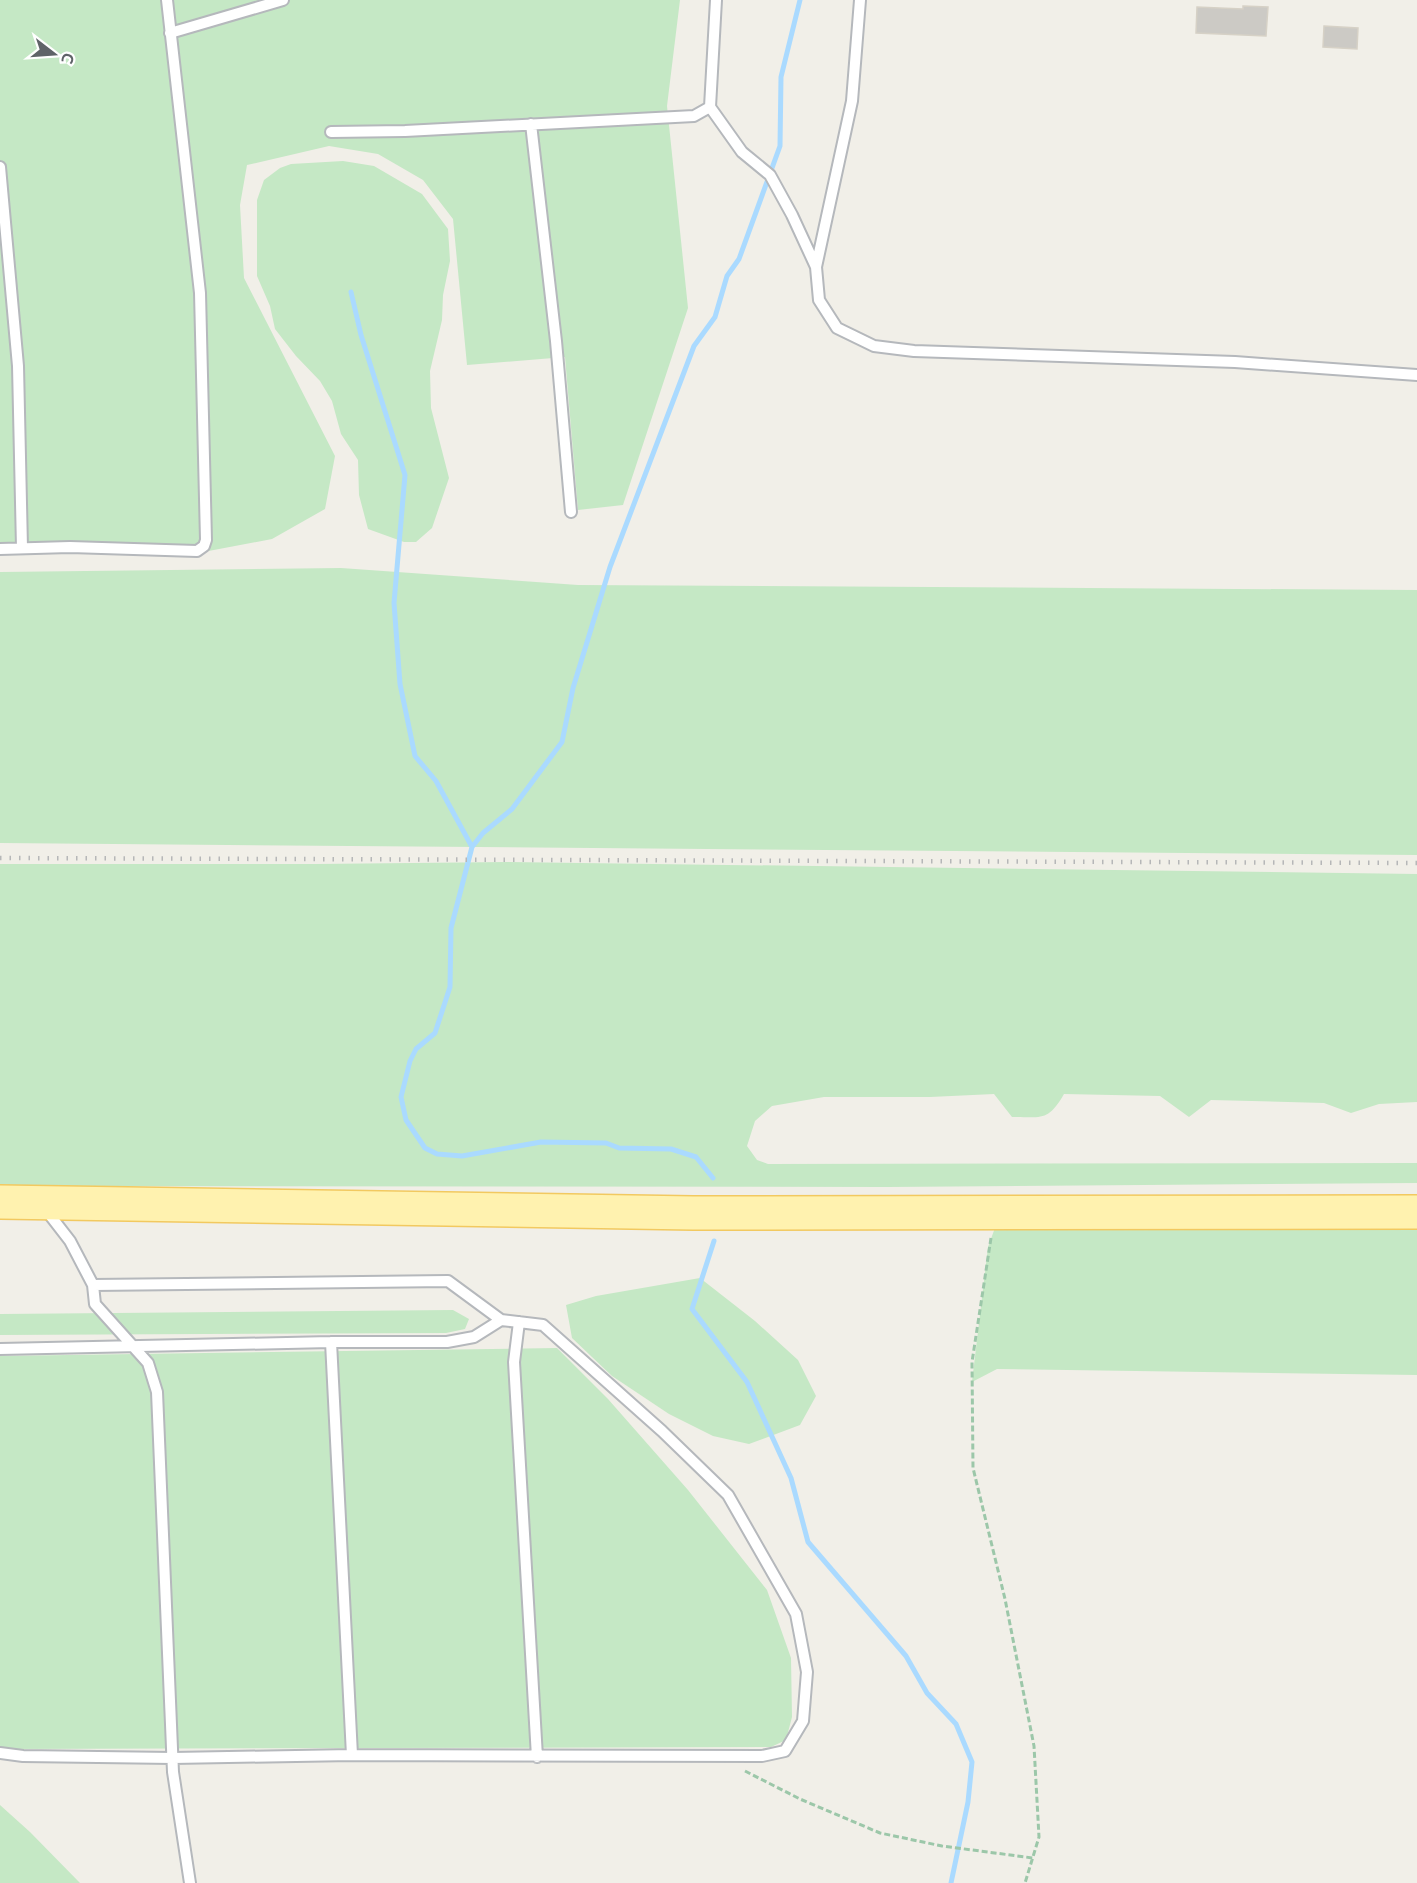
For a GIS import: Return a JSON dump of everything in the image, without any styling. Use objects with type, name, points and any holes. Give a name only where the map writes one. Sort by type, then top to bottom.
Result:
[{"type":"main road","points":[[0,1202],[693,1213],[1417,1212]]},
{"type":"lane","points":[[0,549],[69,547],[197,551],[204,546],[206,540],[200,293],[167,0]]},
{"type":"lane","points":[[170,33],[283,0]]},
{"type":"lane","points":[[716,0],[710,107],[742,152],[770,174],[816,267]]},
{"type":"lane","points":[[860,0],[852,101],[816,267],[819,300],[837,328],[874,346],[914,351],[1235,362],[1417,375]]},
{"type":"lane","points":[[331,132],[405,131],[694,116],[710,107]]},
{"type":"lane","points":[[531,124],[556,341],[571,512]]},
{"type":"lane","points":[[0,167],[18,366],[22,548]]},
{"type":"lane","points":[[40,1202],[70,1241],[93,1285],[95,1304],[148,1363],[157,1392],[173,1758],[190,1883]]},
{"type":"lane","points":[[0,1753],[23,1756],[173,1758],[352,1755],[762,1756],[785,1751],[803,1721],[807,1672],[796,1614],[728,1496],[662,1431],[543,1324],[501,1320],[448,1281],[93,1285]]},
{"type":"lane","points":[[0,1349],[331,1342],[447,1342],[474,1337],[501,1320]]},
{"type":"lane","points":[[519,1322],[514,1362],[537,1757]]},
{"type":"lane","points":[[331,1342],[352,1755]]},
{"type":"path","points":[[995,1212],[972,1362],[973,1468],[1005,1599],[1034,1746],[1039,1837],[1025,1883]]},
{"type":"path","points":[[717,1756],[800,1799],[879,1833],[942,1846],[1033,1858]]},
{"type":"green space","points":[[0,0],[680,0],[667,106],[688,308],[623,505],[578,510],[565,357],[467,365],[453,219],[423,180],[378,154],[329,146],[247,165],[240,205],[244,278],[335,456],[325,509],[272,539],[198,553],[0,550]]},
{"type":"green space","points":[[343,161],[374,166],[422,194],[448,229],[450,261],[443,295],[442,320],[430,371],[431,408],[449,478],[432,528],[416,542],[404,542],[368,529],[359,495],[358,460],[341,434],[332,401],[320,381],[275,329],[270,306],[257,276],[257,200],[264,180],[280,168],[291,164]]},
{"type":"green space","points":[[341,568],[578,585],[1417,590],[1417,855],[0,843],[0,572]]},
{"type":"green space","points":[[508,862],[1417,874],[1417,1102],[1379,1104],[1351,1113],[1324,1103],[1211,1100],[1189,1117],[1160,1096],[1064,1094],[1048,1114],[1037,1117],[1012,1117],[994,1094],[930,1097],[824,1097],[772,1106],[755,1121],[747,1146],[757,1160],[768,1164],[1417,1163],[1417,1183],[887,1187],[0,1186],[0,864]]},
{"type":"green space","points":[[1417,1222],[1417,1375],[997,1369],[972,1382],[988,1247],[996,1225]]},
{"type":"green space","points":[[700,1278],[755,1321],[798,1360],[816,1396],[800,1425],[749,1444],[713,1436],[669,1414],[612,1376],[572,1338],[566,1305],[596,1296]]},
{"type":"green space","points":[[453,1310],[469,1319],[465,1329],[446,1333],[0,1335],[0,1314]]},
{"type":"green space","points":[[557,1348],[608,1399],[688,1490],[767,1590],[791,1658],[792,1717],[786,1740],[771,1747],[8,1749],[0,1747],[0,1356]]},
{"type":"green space","points":[[0,1805],[30,1832],[80,1883],[0,1883]]},
{"type":"building","points":[[1243,6],[1268,7],[1266,36],[1196,33],[1197,7],[1243,9]]},
{"type":"building","points":[[1324,26],[1358,28],[1357,49],[1323,47]]},
{"type":"waterway","points":[[713,1178],[696,1157],[671,1149],[619,1148],[606,1143],[541,1142],[462,1156],[437,1154],[425,1148],[406,1120],[401,1097],[410,1061],[416,1049],[435,1033],[450,987],[451,928],[472,847],[483,833],[512,809],[562,742],[573,688],[610,567],[694,346],[715,317],[727,276],[739,259],[780,146],[781,77],[800,0]]},
{"type":"waterway","points":[[351,292],[361,335],[405,475],[394,603],[400,684],[415,756],[436,781],[472,847]]},
{"type":"waterway","points":[[714,1241],[692,1309],[747,1382],[791,1478],[808,1542],[906,1656],[927,1693],[956,1724],[972,1762],[968,1802],[951,1883]]},
{"type":"railway","points":[[0,858],[1417,863]]}]
